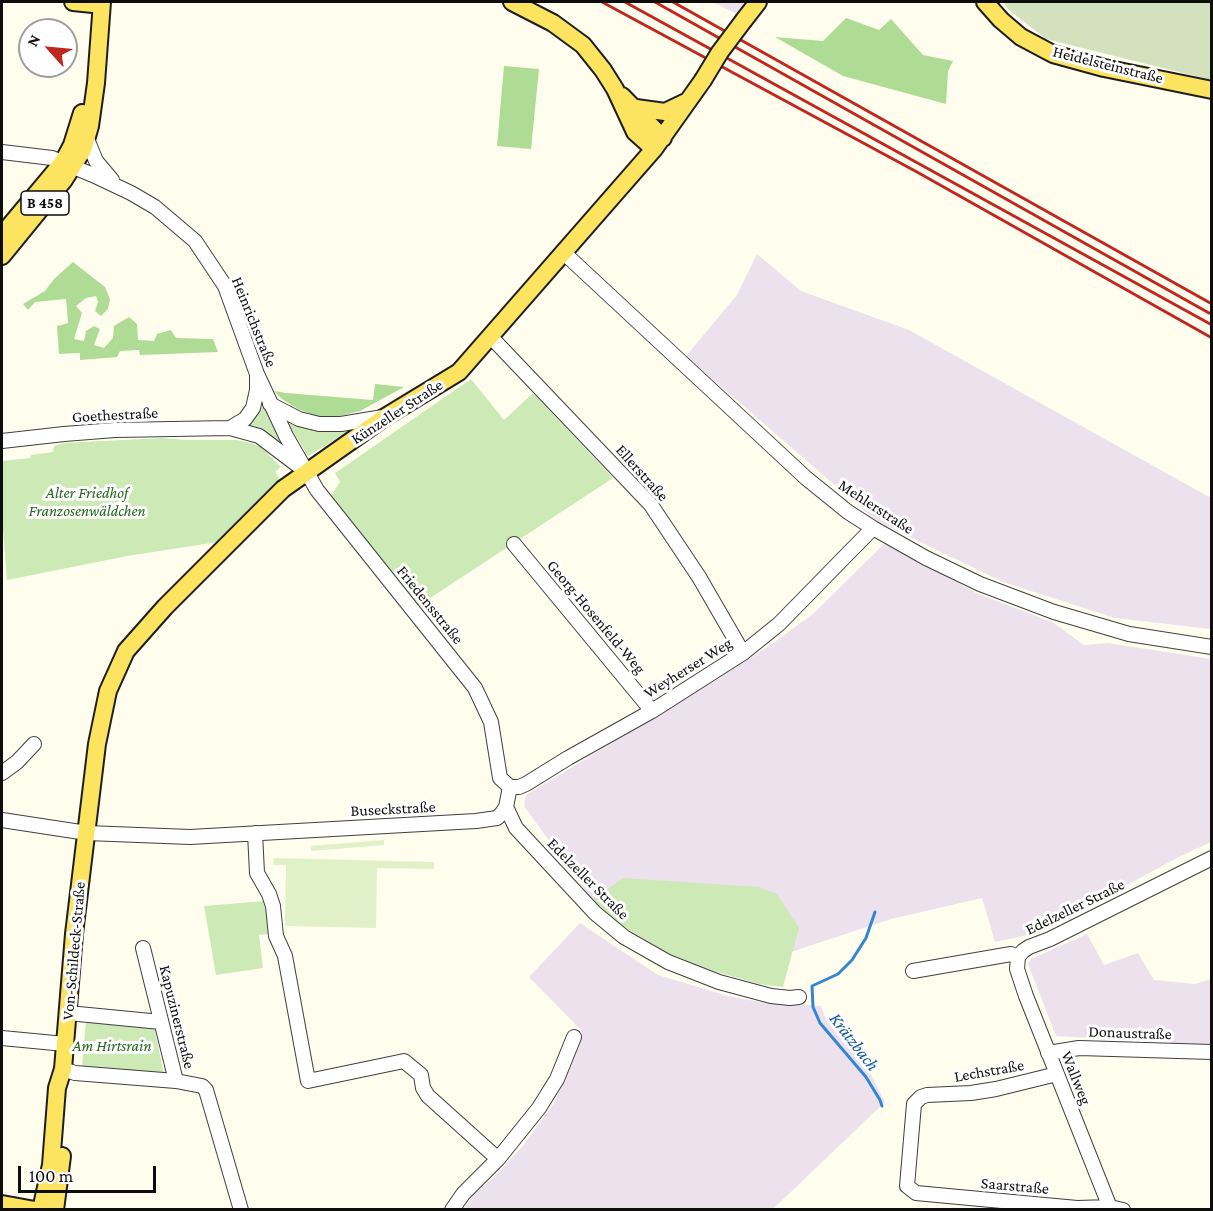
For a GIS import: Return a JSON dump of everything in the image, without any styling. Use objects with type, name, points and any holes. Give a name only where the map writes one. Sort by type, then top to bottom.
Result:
[{"type":"main road","points":[[73,2],[97,2]]},
{"type":"main road","name":"B 458","points":[[2,256],[87,139],[96,83],[97,2]]},
{"type":"main road","name":"B 458","points":[[2,235],[68,164],[82,116],[97,2]]},
{"type":"main road","points":[[512,2],[553,23],[578,40],[596,60],[615,89],[635,132],[658,144]]},
{"type":"main road","name":"Künzeller Straße","points":[[87,833],[103,712],[112,681],[126,651],[165,607],[283,489],[386,417],[459,372],[658,144],[720,52],[758,2]]},
{"type":"main road","name":"Heidelsteinstraße","points":[[986,2],[1000,20],[1021,37],[1053,54],[1104,68],[1212,90]]},
{"type":"main road","points":[[615,89],[636,108],[658,144]]},
{"type":"main road","points":[[636,108],[665,112],[689,101]]},
{"type":"main road","name":"Von-Schildeck-Straße","points":[[41,1209],[51,1165],[57,1089],[63,1069],[74,934],[87,833]]},
{"type":"main road","name":"Von-Schildeck-Straße","points":[[55,1209],[68,1083],[63,1069]]},
{"type":"main road","points":[[2,1204],[35,1209]]},
{"type":"street","name":"Heinrichstraße","points":[[87,139],[96,161],[120,187]]},
{"type":"street","name":"Heinrichstraße","points":[[2,153],[43,156],[68,164],[120,187],[168,217],[187,233],[205,254],[232,302],[270,404],[306,471]]},
{"type":"street","name":"Mehlerstraße","points":[[562,252],[806,478],[848,512],[873,528],[951,570],[1037,606],[1129,634],[1212,647]]},
{"type":"street","name":"Ellerstraße","points":[[490,336],[651,505],[699,577],[743,652]]},
{"type":"street","points":[[230,428],[245,419],[253,408],[257,390],[257,374]]},
{"type":"street","points":[[270,404],[299,419],[319,424],[341,424],[386,417]]},
{"type":"street","name":"Goethestraße","points":[[2,441],[115,430],[230,428],[259,436],[306,471]]},
{"type":"street","name":"Friedensstraße","points":[[306,471],[317,489],[475,688],[491,722],[499,774],[503,782],[510,787]]},
{"type":"street","name":"Weyherser Weg","points":[[510,787],[519,788],[652,711],[743,652],[779,624],[873,528]]},
{"type":"street","name":"Georg-Hosenfeld-Weg","points":[[514,544],[652,711]]},
{"type":"street","points":[[2,773],[17,762],[34,744]]},
{"type":"street","points":[[506,807],[510,787]]},
{"type":"street","name":"Buseckstraße","points":[[2,820],[87,833],[189,837],[476,821],[497,818],[506,807]]},
{"type":"street","name":"Edelzeller Straße","points":[[506,807],[516,828],[595,913],[624,937],[668,962],[719,982],[771,996],[799,997]]},
{"type":"street","points":[[255,834],[257,873],[273,906],[276,936],[285,956],[308,1081],[404,1061],[421,1075],[426,1094],[498,1159]]},
{"type":"street","name":"Edelzeller Straße","points":[[913,971],[1011,954],[1018,957],[1029,947],[1050,939],[1212,858]]},
{"type":"street","name":"Kapuzinerstraße","points":[[143,948],[176,1081],[196,1084],[206,1090],[240,1209]]},
{"type":"street","name":"Wallweg","points":[[1018,957],[1017,969],[1048,1053],[1115,1209]]},
{"type":"street","points":[[68,1013],[161,1022]]},
{"type":"street","points":[[450,1209],[498,1159],[539,1108],[558,1079],[574,1037]]},
{"type":"street","points":[[2,1038],[65,1044]]},
{"type":"street","name":"Donaustraße","points":[[1048,1053],[1079,1048],[1212,1052]]},
{"type":"street","points":[[63,1069],[176,1081]]},
{"type":"street","name":"Lechstraße","points":[[916,1193],[907,1186],[914,1104],[921,1097],[971,1094],[1057,1074]]},
{"type":"street","name":"Saarstraße","points":[[916,1193],[1077,1208],[1115,1209]]},
{"type":"shaded area","points":[[712,2],[758,2],[743,17]]},
{"type":"shaded area","points":[[757,254],[801,291],[909,330],[1211,498],[1211,629],[1115,618],[1003,582],[875,520],[686,356],[737,295]]},
{"type":"shaded area","points":[[886,542],[976,593],[1052,622],[1084,645],[1108,643],[1211,659],[1211,842],[1037,933],[995,942],[982,898],[891,919],[788,953],[759,984],[707,969],[670,954],[621,925],[588,894],[524,806],[526,795],[772,644],[814,613]]},
{"type":"shaded area","points":[[580,923],[658,975],[728,996],[765,1003],[821,1006],[825,1017],[863,1059],[885,1102],[773,1209],[464,1210],[474,1194],[491,1180],[523,1146],[554,1103],[571,1066],[582,1031],[529,977]]},
{"type":"shaded area","points":[[1087,934],[1104,965],[1138,953],[1154,980],[1195,984],[1211,979],[1211,1045],[1056,1036],[1028,964],[1031,959]]},
{"type":"green space","points":[[1003,2],[1211,2],[1211,80],[1046,39],[1009,10]]},
{"type":"green space","points":[[846,18],[879,30],[891,19],[923,55],[953,61],[948,71],[946,104],[843,76],[775,37],[823,41]]},
{"type":"green space","points":[[504,66],[539,69],[531,149],[497,146]]},
{"type":"green space","points":[[73,262],[105,287],[110,299],[108,309],[101,316],[95,311],[98,302],[96,296],[86,298],[76,306],[82,313],[74,339],[84,341],[86,331],[94,326],[100,329],[94,345],[104,348],[113,338],[114,326],[129,317],[137,324],[138,340],[154,341],[157,334],[171,330],[176,338],[213,339],[218,352],[140,355],[139,350],[120,351],[117,357],[80,360],[80,353],[59,354],[57,326],[68,323],[66,299],[35,302],[28,310],[23,304],[45,291],[54,279]]},
{"type":"green space","points":[[471,379],[504,420],[533,393],[613,478],[418,606],[331,496],[340,482],[335,473]]},
{"type":"green space","points":[[375,384],[404,387],[360,411],[336,417],[316,416],[298,409],[274,391],[373,400]]},
{"type":"green space","points":[[265,407],[286,451],[261,430],[245,425],[259,408]]},
{"type":"green space","points":[[288,423],[311,430],[348,428],[349,431],[308,456]]},
{"type":"green space","name":"Alter Friedhof Franzosenwäldchen","points":[[163,438],[236,440],[251,443],[261,447],[281,467],[275,472],[280,479],[218,542],[127,556],[7,580],[2,517],[2,461],[30,458],[31,455],[53,452],[54,446],[63,443]]},
{"type":"green space","points":[[384,840],[384,845],[311,851],[311,846]]},
{"type":"green space","points":[[274,858],[434,862],[434,869],[377,868],[376,928],[285,926],[286,865],[273,865]]},
{"type":"green space","points":[[623,878],[759,887],[777,894],[799,928],[783,987],[759,984],[707,969],[670,954],[621,925],[593,900]]},
{"type":"green space","points":[[265,901],[269,934],[259,935],[263,968],[216,975],[204,906]]},
{"type":"green space","name":"Am Hirtsrain","points":[[86,1020],[154,1026],[164,1075],[82,1067]]},
{"type":"waterway","name":"Krätzbach","points":[[875,912],[866,938],[852,960],[838,974],[812,986],[813,1007],[820,1023],[866,1077],[882,1106]]},
{"type":"railway","points":[[602,2],[917,172],[1212,338]]},
{"type":"railway","points":[[625,2],[1212,325]]},
{"type":"railway","points":[[655,2],[1209,313]]},
{"type":"railway","points":[[673,2],[1212,304]]}]
